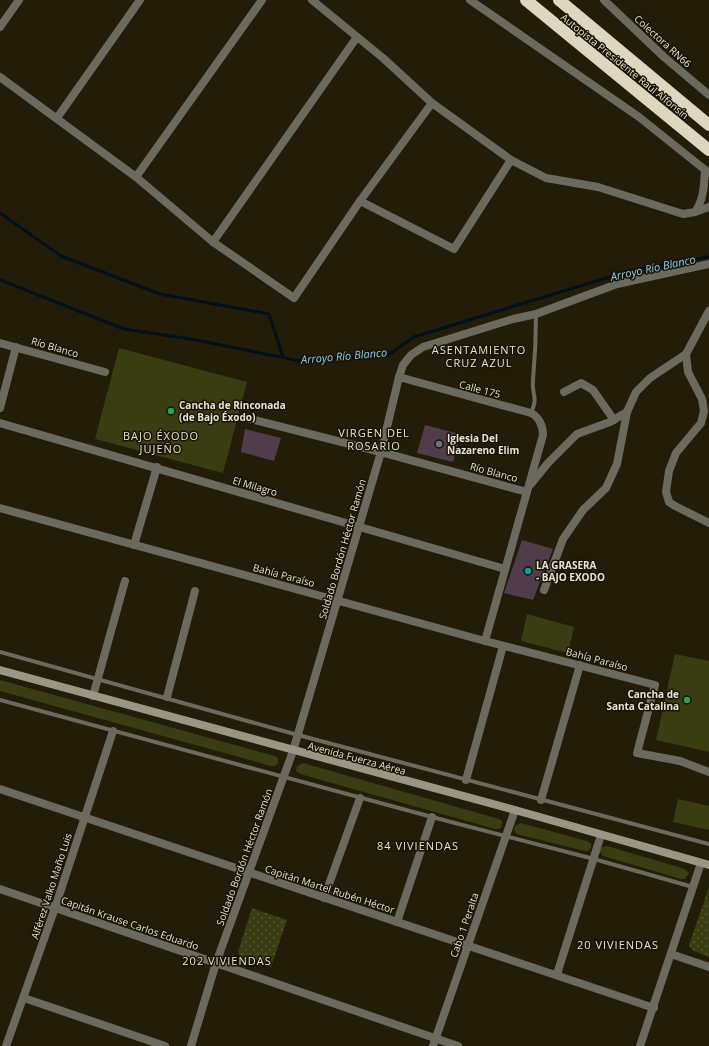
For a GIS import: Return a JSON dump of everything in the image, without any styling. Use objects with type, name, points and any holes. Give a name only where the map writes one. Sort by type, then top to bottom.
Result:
[{"type":"highway","name":"Autopista Presidente Raúl Alfonsín","points":[[526,0],[709,150]]},
{"type":"highway","name":"Autopista Presidente Raúl Alfonsín","points":[[559,0],[709,125]]},
{"type":"main road","name":"Avenida Fuerza Aérea","points":[[0,670],[293,751],[515,810],[705,864]]},
{"type":"street","points":[[0,27],[19,0]]},
{"type":"street","points":[[57,118],[140,0]]},
{"type":"street","points":[[136,177],[262,0]]},
{"type":"street","points":[[312,0],[383,58],[432,103],[511,160],[546,178],[615,191],[683,214],[709,207]]},
{"type":"street","points":[[470,0],[639,117],[707,171],[700,204],[695,212]]},
{"type":"street","name":"Colectora RN66","points":[[604,0],[664,57],[709,95]]},
{"type":"street","points":[[213,242],[357,37]]},
{"type":"street","points":[[0,77],[136,177],[213,242],[294,298],[360,201],[432,103]]},
{"type":"street","points":[[360,201],[454,249],[511,160]]},
{"type":"street","name":"Soldado Bordón Héctor Ramón","points":[[191,1046],[216,963],[298,735],[381,452],[398,377],[403,365],[411,355],[423,347],[513,319],[536,314],[617,284],[709,264]]},
{"type":"street","points":[[544,590],[563,539],[583,510],[606,488],[622,447],[627,412],[636,392],[645,383],[686,354],[709,311]]},
{"type":"street","name":"Río Blanco","points":[[0,343],[106,372]]},
{"type":"street","points":[[0,408],[16,347]]},
{"type":"street","points":[[686,354],[688,372],[702,399],[704,411],[701,423],[676,453],[669,471],[666,492],[669,502],[709,523]]},
{"type":"street","name":"Calle 175","points":[[398,377],[531,413]]},
{"type":"street","points":[[564,392],[581,383],[593,390],[614,420]]},
{"type":"street","points":[[528,489],[548,463],[577,434],[614,420],[627,412]]},
{"type":"street","points":[[485,641],[543,435],[543,428],[536,415],[531,413]]},
{"type":"street","name":"Río Blanco","points":[[247,418],[528,489]]},
{"type":"street","name":"El Milagro","points":[[0,423],[505,569]]},
{"type":"street","points":[[134,545],[157,468]]},
{"type":"street","name":"Bahía Paraíso","points":[[0,508],[503,646],[655,685],[637,752],[680,761],[709,772]]},
{"type":"street","points":[[93,696],[125,581]]},
{"type":"street","points":[[167,697],[195,591]]},
{"type":"street","points":[[466,780],[503,646]]},
{"type":"street","points":[[541,800],[580,665]]},
{"type":"street","name":"Alférez Valko Maño Luis","points":[[6,1046],[55,908],[113,731]]},
{"type":"street","name":"Capitán Martel Rubén Héctor","points":[[0,789],[468,946],[557,974],[654,1008]]},
{"type":"street","points":[[324,898],[360,798]]},
{"type":"street","name":"Cabo 1 Peralta","points":[[435,1042],[515,810]]},
{"type":"street","points":[[396,922],[432,817]]},
{"type":"street","points":[[557,974],[601,835]]},
{"type":"street","points":[[640,1046],[654,1008],[693,887],[705,864]]},
{"type":"street","name":"Capitán Krause Carlos Eduardo","points":[[0,889],[216,963],[435,1042],[458,1046]]},
{"type":"street","points":[[671,954],[709,967]]},
{"type":"street","points":[[24,998],[166,1046]]},
{"type":"lane","points":[[531,413],[536,402],[533,381],[535,368],[536,314]]},
{"type":"lane","points":[[0,652],[98,680],[167,697],[298,735],[709,844]]},
{"type":"lane","points":[[0,700],[505,837],[594,859],[693,887]]},
{"type":"shaded area","name":"Cancha de Rinconada (de Bajo Éxodo)","points":[[119,348],[247,382],[223,473],[95,439]]},
{"type":"shaded area","points":[[527,614],[574,627],[568,653],[521,641]]},
{"type":"shaded area","name":"Cancha de Santa Catalina","points":[[675,654],[709,661],[709,752],[656,740]]},
{"type":"shaded area","points":[[0,680],[275,756],[278,758],[278,763],[275,766],[271,766],[0,691]]},
{"type":"shaded area","points":[[303,763],[499,819],[502,821],[502,826],[499,829],[495,829],[300,774],[296,771],[297,766]]},
{"type":"shaded area","points":[[678,799],[709,806],[709,830],[673,822]]},
{"type":"shaded area","points":[[521,823],[587,841],[591,844],[591,848],[588,851],[584,851],[517,834],[514,830],[515,826]]},
{"type":"shaded area","points":[[607,846],[685,869],[689,873],[685,879],[681,879],[603,856],[599,851],[602,847]]},
{"type":"shaded area","points":[[709,887],[709,957],[692,950],[689,945]]},
{"type":"shaded area","points":[[252,908],[287,920],[271,967],[240,957],[238,952]]},
{"type":"building","name":"Iglesia Del Nazareno Elim","points":[[425,425],[460,434],[453,462],[417,453]]},
{"type":"building","points":[[245,429],[281,438],[274,461],[241,452]]},
{"type":"building","name":"LA GRASERA - BAJO EXODO","points":[[522,540],[553,549],[533,600],[504,593]]},
{"type":"waterway","points":[[0,213],[61,256],[160,294],[269,314],[283,357]]},
{"type":"waterway","name":"Arroyo Río Blanco","points":[[0,280],[124,329],[191,339],[300,361],[388,355],[414,337],[511,307],[633,270],[709,257]]},
{"type":"place","name":"Cancha de Rinconada (de Bajo Éxodo)","points":[[171,411]]},
{"type":"place","name":"Iglesia Del Nazareno Elim","points":[[439,444]]},
{"type":"place","name":"LA GRASERA - BAJO EXODO","points":[[528,571]]},
{"type":"place","name":"Cancha de Santa Catalina","points":[[687,700]]},
{"type":"district","name":"ASENTAMIENTO CRUZ AZUL","points":[[479,356]]},
{"type":"district","name":"VIRGEN DEL ROSARIO","points":[[374,439]]},
{"type":"district","name":"BAJO ÉXODO JUJEÑO","points":[[161,442]]},
{"type":"district","name":"84 VIVIENDAS","points":[[418,846]]},
{"type":"district","name":"20 VIVIENDAS","points":[[618,945]]},
{"type":"district","name":"202 VIVIENDAS","points":[[227,961]]}]
